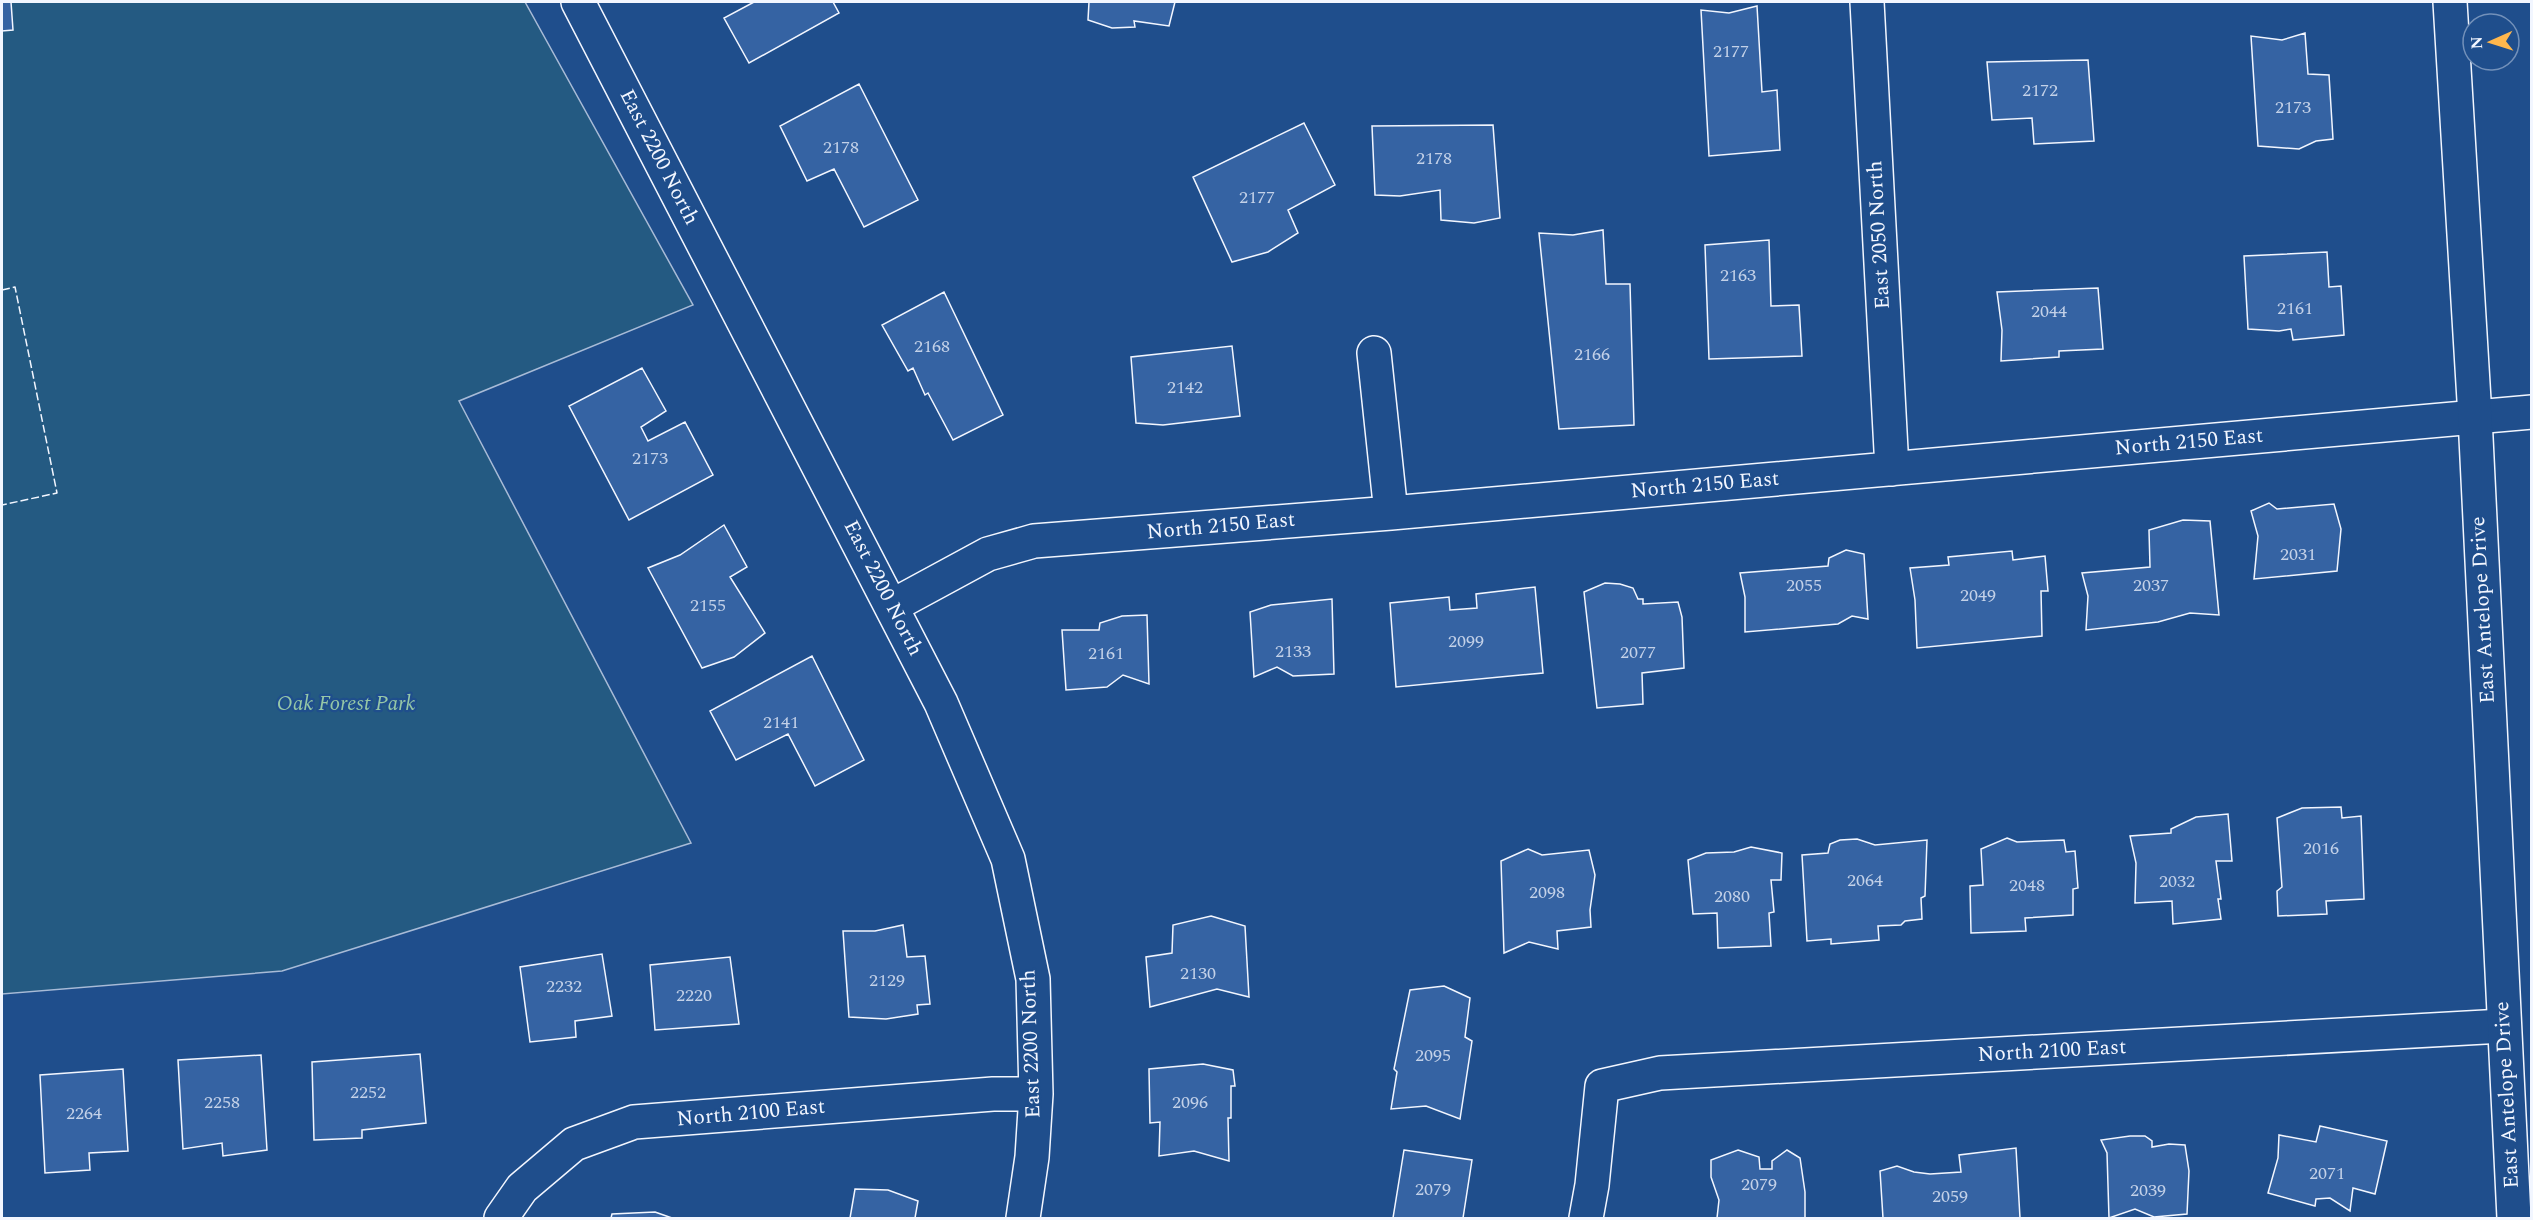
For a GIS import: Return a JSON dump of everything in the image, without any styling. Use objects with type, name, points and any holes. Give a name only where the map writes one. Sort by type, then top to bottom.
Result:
[{"type":"street","name":"East 2200 North","points":[[578,2],[941,703],[1008,859],[1033,978],[1036,1094],[1032,1157],[1023,1218]]},
{"type":"street","name":"East 2050 North","points":[[1867,2],[1892,469]]},
{"type":"street","name":"East Antelope Drive","points":[[2450,2],[2475,417],[2514,1218]]},
{"type":"street","points":[[1374,353],[1391,513]]},
{"type":"street","name":"North 2150 East","points":[[892,606],[988,554],[1034,541],[1391,513],[2532,412]]},
{"type":"street","name":"North 2100 East","points":[[1586,1218],[1592,1185],[1602,1086],[1660,1073],[2503,1026]]},
{"type":"street","name":"North 2100 East","points":[[501,1218],[522,1188],[574,1144],[634,1122],[993,1094],[1036,1094]]},
{"type":"green space","name":"Oak Forest Park","points":[[2,2],[525,2],[693,305],[459,401],[691,843],[282,971],[2,994]]},
{"type":"building","points":[[2,2],[11,2],[13,30],[2,31]]},
{"type":"building","points":[[754,2],[833,2],[839,13],[749,63],[724,18]]},
{"type":"building","points":[[1089,2],[1175,2],[1169,26],[1134,21],[1135,27],[1112,28],[1088,20]]},
{"type":"building","points":[[1757,6],[1762,92],[1777,90],[1780,150],[1709,156],[1701,10],[1729,13]]},
{"type":"building","points":[[2305,33],[2308,74],[2329,75],[2333,139],[2316,141],[2299,149],[2258,146],[2251,36],[2282,40]]},
{"type":"building","points":[[2088,60],[2094,141],[2034,144],[2032,118],[1992,120],[1987,62]]},
{"type":"building","points":[[859,84],[918,200],[864,227],[834,169],[807,181],[780,126]]},
{"type":"building","points":[[1304,123],[1335,185],[1288,210],[1298,233],[1268,252],[1232,262],[1193,177]]},
{"type":"building","points":[[1493,125],[1500,218],[1474,223],[1441,220],[1440,190],[1400,196],[1375,195],[1372,126]]},
{"type":"building","points":[[1603,230],[1606,284],[1630,284],[1634,425],[1559,429],[1539,233],[1573,235]]},
{"type":"building","points":[[1769,240],[1771,306],[1799,305],[1802,356],[1709,359],[1705,245]]},
{"type":"building","points":[[2327,252],[2329,287],[2341,286],[2344,335],[2293,340],[2291,329],[2279,331],[2248,329],[2244,256]]},
{"type":"building","points":[[2098,288],[2103,349],[2059,351],[2059,357],[2001,361],[2002,330],[1997,292]]},
{"type":"building","points":[[944,292],[1003,415],[953,440],[928,393],[925,395],[913,368],[908,371],[882,325]]},
{"type":"building","points":[[1232,346],[1240,416],[1163,425],[1136,423],[1131,357]]},
{"type":"building","points":[[642,368],[666,411],[641,427],[648,441],[685,422],[713,475],[629,520],[569,406]]},
{"type":"building","points":[[2269,503],[2277,509],[2334,504],[2341,529],[2337,571],[2254,579],[2258,536],[2251,511]]},
{"type":"building","points":[[2183,520],[2210,521],[2219,615],[2190,613],[2158,622],[2086,630],[2088,596],[2082,573],[2150,567],[2149,530]]},
{"type":"building","points":[[724,525],[747,567],[730,577],[765,633],[734,657],[702,668],[648,568],[680,555]]},
{"type":"building","points":[[1846,550],[1864,554],[1868,619],[1852,616],[1838,624],[1745,632],[1745,597],[1740,573],[1828,566],[1829,558]]},
{"type":"building","points":[[2012,551],[2013,560],[2045,556],[2048,591],[2041,591],[2042,636],[1917,648],[1915,600],[1910,568],[1949,565],[1948,557]]},
{"type":"building","points":[[1605,583],[1633,588],[1638,599],[1643,599],[1643,604],[1678,602],[1682,617],[1684,668],[1642,673],[1643,704],[1597,708],[1584,592]]},
{"type":"building","points":[[1535,587],[1543,673],[1396,687],[1390,603],[1449,597],[1450,610],[1477,608],[1476,594]]},
{"type":"building","points":[[1332,599],[1334,674],[1293,676],[1277,667],[1254,677],[1250,612],[1271,605]]},
{"type":"building","points":[[1147,615],[1149,684],[1123,675],[1107,687],[1066,690],[1062,630],[1099,630],[1100,623],[1122,616]]},
{"type":"building","points":[[812,656],[864,760],[815,786],[788,734],[736,760],[710,711]]},
{"type":"building","points":[[2341,807],[2342,818],[2361,816],[2364,899],[2326,901],[2327,914],[2278,916],[2277,891],[2282,887],[2277,818],[2302,808]]},
{"type":"building","points":[[2228,814],[2232,861],[2216,861],[2221,919],[2173,924],[2172,901],[2135,903],[2136,863],[2130,836],[2171,833],[2171,829],[2196,817]]},
{"type":"building","points":[[2007,838],[2017,842],[2064,840],[2066,852],[2075,851],[2078,888],[2073,889],[2073,915],[2025,918],[2026,931],[1971,933],[1970,886],[1983,885],[1981,849]]},
{"type":"building","points":[[1857,839],[1875,845],[1927,840],[1925,896],[1921,898],[1922,919],[1905,921],[1901,925],[1878,926],[1879,940],[1831,944],[1831,939],[1807,941],[1802,855],[1828,853],[1830,844],[1840,840]]},
{"type":"building","points":[[1751,847],[1782,853],[1781,880],[1771,880],[1774,912],[1769,913],[1771,946],[1718,948],[1717,913],[1693,914],[1688,860],[1706,853],[1734,852]]},
{"type":"building","points":[[1528,849],[1542,855],[1589,850],[1595,875],[1590,910],[1591,927],[1557,931],[1558,949],[1529,942],[1504,953],[1501,861]]},
{"type":"building","points":[[1211,916],[1245,926],[1249,997],[1217,989],[1150,1007],[1146,957],[1172,953],[1173,925]]},
{"type":"building","points":[[903,925],[907,957],[925,956],[930,1004],[917,1005],[918,1014],[886,1019],[849,1017],[843,931],[875,931]]},
{"type":"building","points":[[602,954],[612,1016],[575,1021],[576,1037],[530,1042],[520,967]]},
{"type":"building","points":[[730,957],[739,1024],[655,1030],[650,965]]},
{"type":"building","points":[[1444,986],[1470,998],[1465,1037],[1472,1041],[1460,1119],[1426,1106],[1391,1109],[1397,1072],[1394,1069],[1410,990]]},
{"type":"building","points":[[420,1054],[426,1123],[362,1130],[362,1138],[314,1140],[312,1062]]},
{"type":"building","points":[[261,1055],[267,1150],[223,1156],[222,1143],[183,1149],[178,1060]]},
{"type":"building","points":[[1203,1064],[1233,1070],[1235,1086],[1231,1086],[1231,1118],[1228,1118],[1229,1161],[1194,1151],[1159,1156],[1160,1122],[1150,1123],[1149,1069]]},
{"type":"building","points":[[123,1069],[128,1151],[89,1153],[90,1170],[45,1173],[40,1075]]},
{"type":"building","points":[[2320,1126],[2387,1141],[2375,1194],[2353,1188],[2350,1211],[2330,1198],[2316,1199],[2315,1206],[2268,1193],[2278,1158],[2279,1135],[2316,1142]]},
{"type":"building","points":[[2145,1136],[2152,1141],[2152,1147],[2169,1144],[2185,1145],[2189,1171],[2187,1214],[2154,1217],[2135,1209],[2109,1218],[2107,1153],[2101,1140]]},
{"type":"building","points":[[2016,1148],[2020,1218],[1883,1218],[1880,1171],[1897,1166],[1914,1172],[1930,1174],[1961,1172],[1959,1155]]},
{"type":"building","points":[[1404,1150],[1472,1160],[1463,1218],[1393,1218]]},
{"type":"building","points":[[1738,1150],[1759,1157],[1760,1169],[1772,1169],[1772,1161],[1787,1150],[1800,1158],[1805,1192],[1805,1218],[1717,1218],[1719,1200],[1711,1177],[1711,1160]]},
{"type":"building","points":[[855,1189],[888,1190],[918,1201],[915,1218],[850,1218]]},
{"type":"building","points":[[655,1212],[672,1218],[611,1218],[612,1214]]},
{"type":"fence","points":[[2,290],[15,287],[57,493],[2,505]]}]
